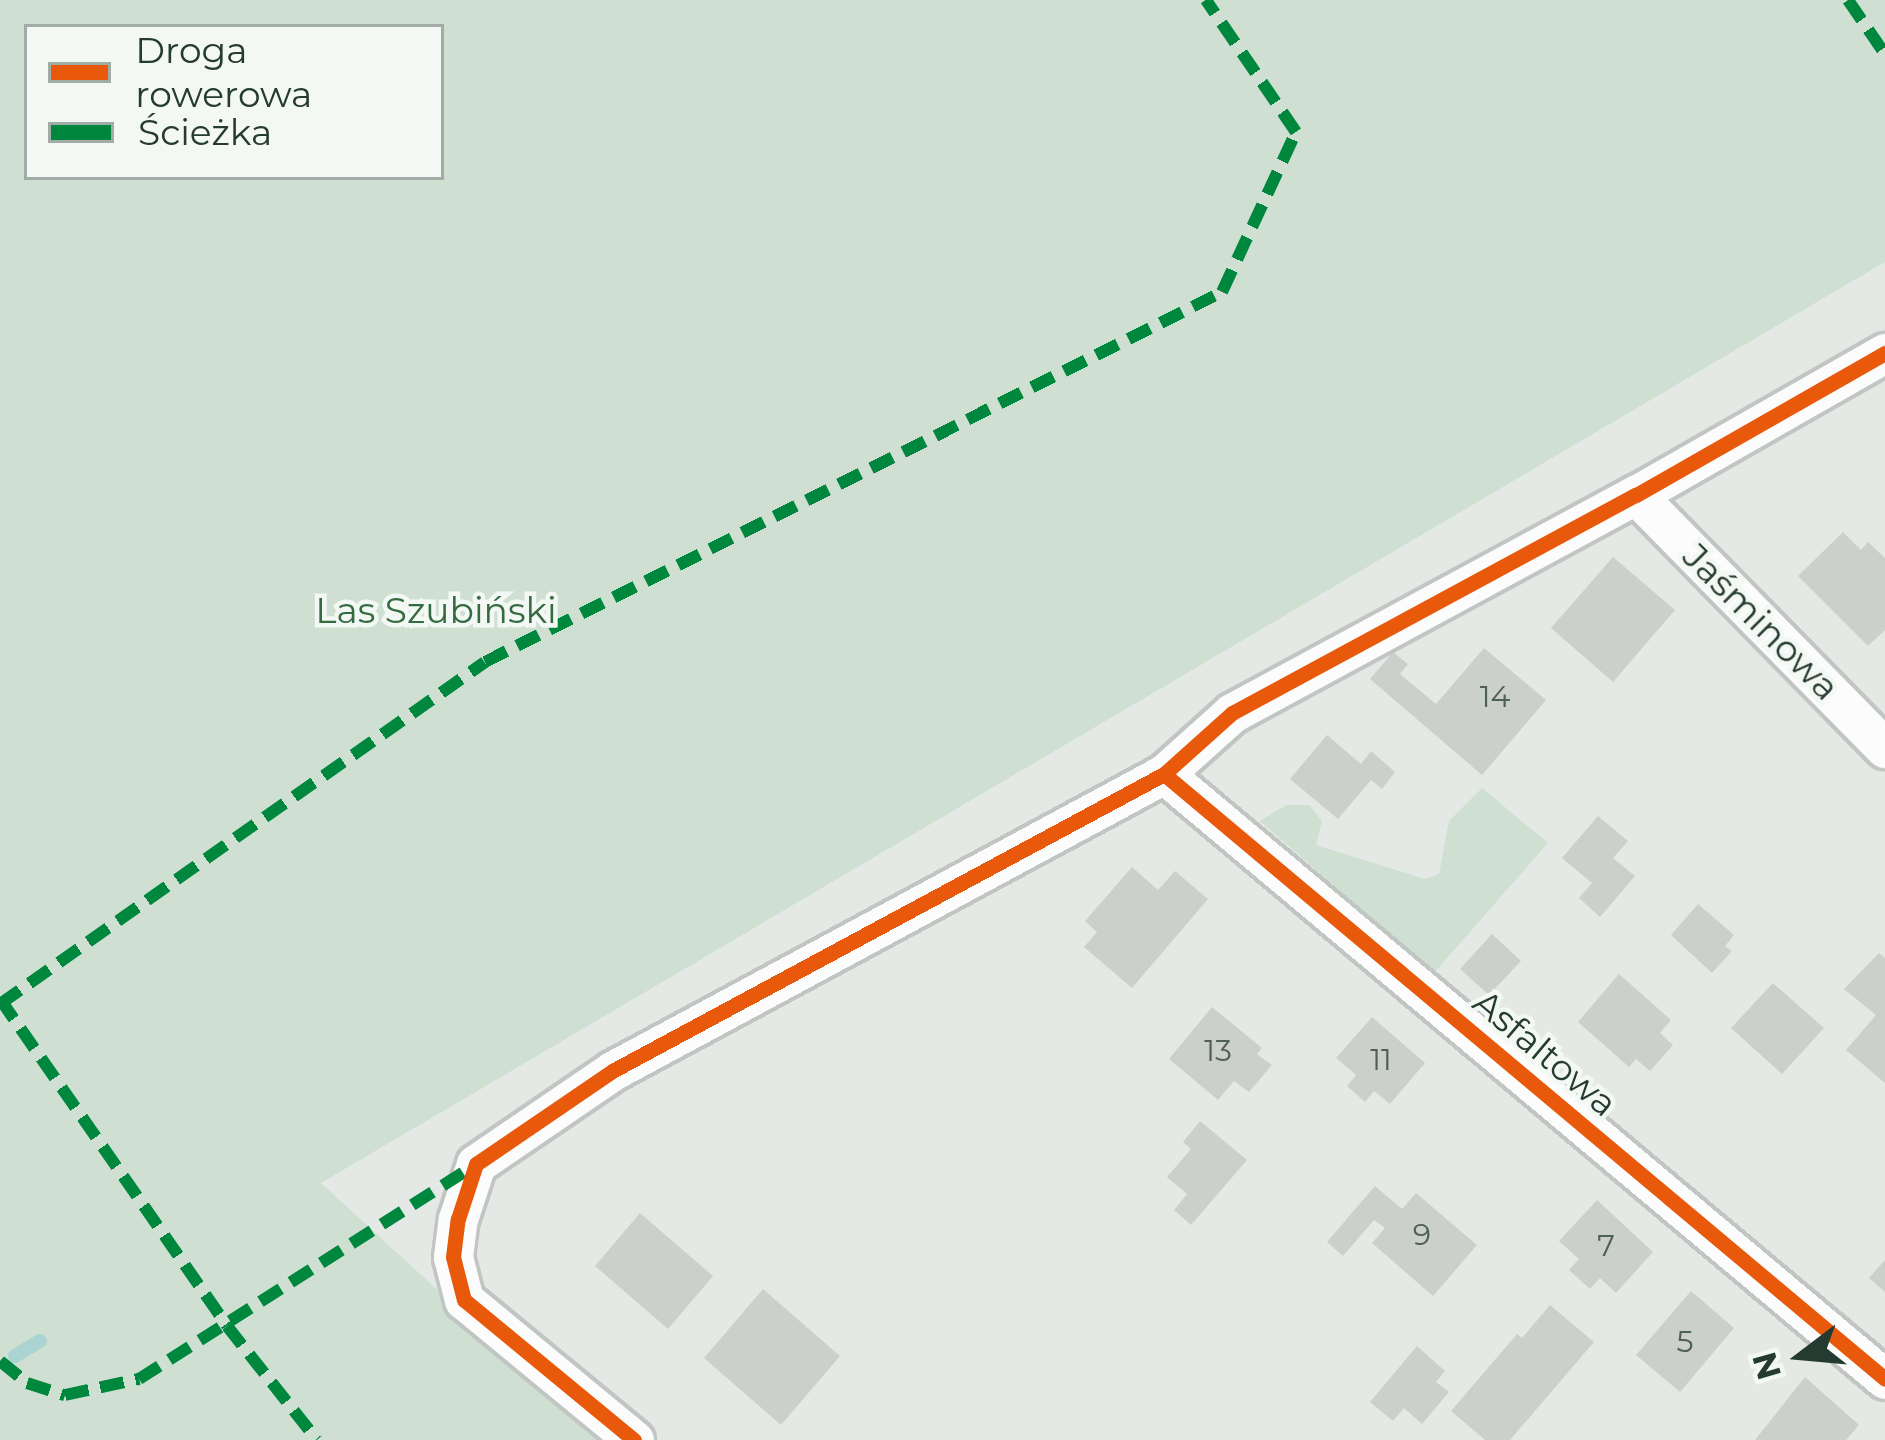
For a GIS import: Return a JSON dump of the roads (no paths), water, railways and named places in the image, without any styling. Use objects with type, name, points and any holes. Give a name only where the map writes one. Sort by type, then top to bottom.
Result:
[{"type":"street","points":[[634,1440],[464,1300],[453,1258],[458,1219],[476,1164],[614,1070],[1164,774],[1232,713],[1636,495],[1885,353]]},
{"type":"street","name":"Jaśminowa","points":[[1636,495],[1885,748]]},
{"type":"street","name":"Asfaltowa","points":[[1164,774],[1885,1379]]},
{"type":"waterway","points":[[15,1356],[40,1341]]},
{"type":"park label","name":"Las Szubiński","points":[[436,611]]}]
